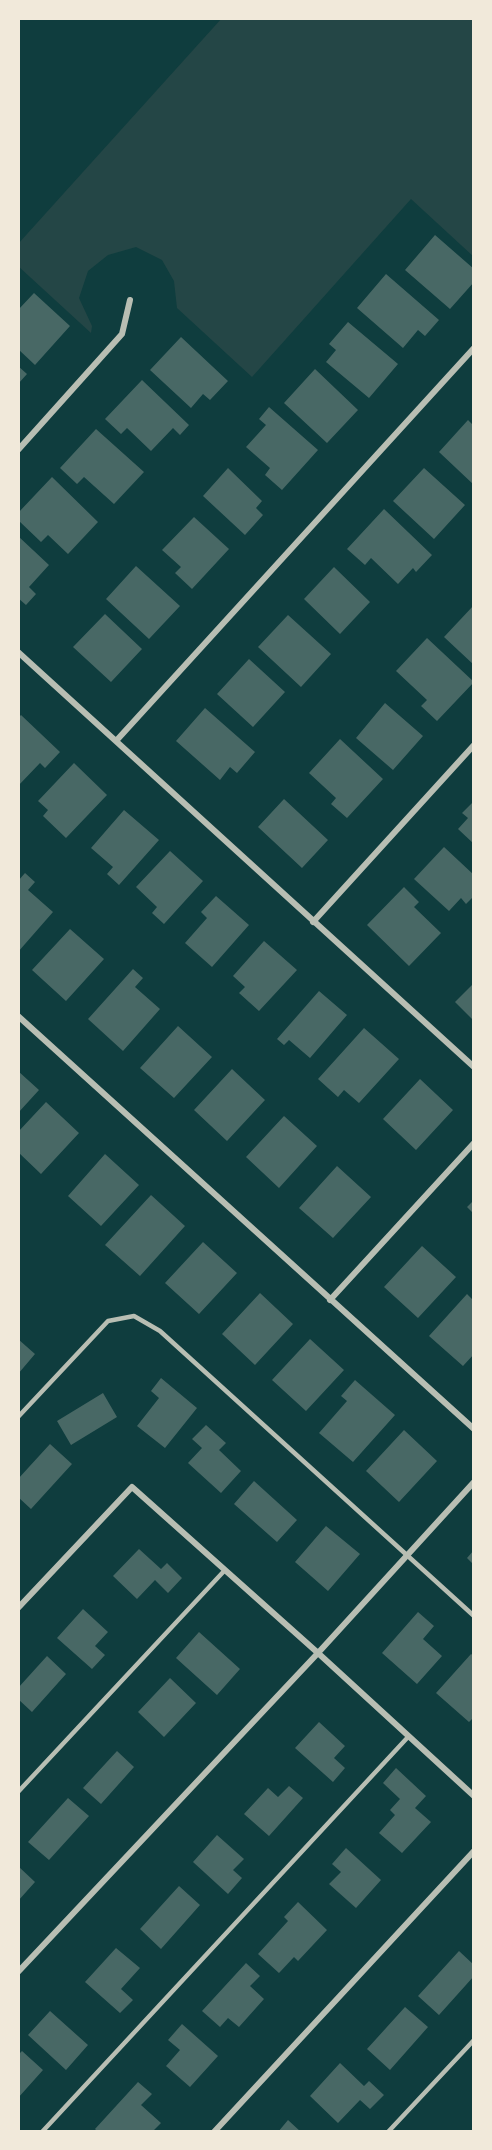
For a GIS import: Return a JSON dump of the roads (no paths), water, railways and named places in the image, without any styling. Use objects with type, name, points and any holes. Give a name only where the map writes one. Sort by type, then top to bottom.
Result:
[{"type":"street","points":[[18,450],[122,334],[130,300]]},
{"type":"street","points":[[116,741],[474,348]]},
{"type":"street","points":[[18,652],[474,1067]]},
{"type":"street","points":[[313,922],[474,745]]},
{"type":"street","points":[[18,1016],[474,1429]]},
{"type":"street","points":[[330,1300],[474,1143]]},
{"type":"street","points":[[18,1972],[318,1653],[474,1482]]},
{"type":"street","points":[[18,1608],[132,1487],[474,1796]]},
{"type":"street","points":[[214,2132],[474,1851]]},
{"type":"lane","points":[[18,1417],[108,1321],[134,1316],[160,1331],[474,1616]]},
{"type":"lane","points":[[18,1792],[225,1570]]},
{"type":"lane","points":[[42,2132],[408,1737]]},
{"type":"lane","points":[[388,2132],[474,2040]]}]
